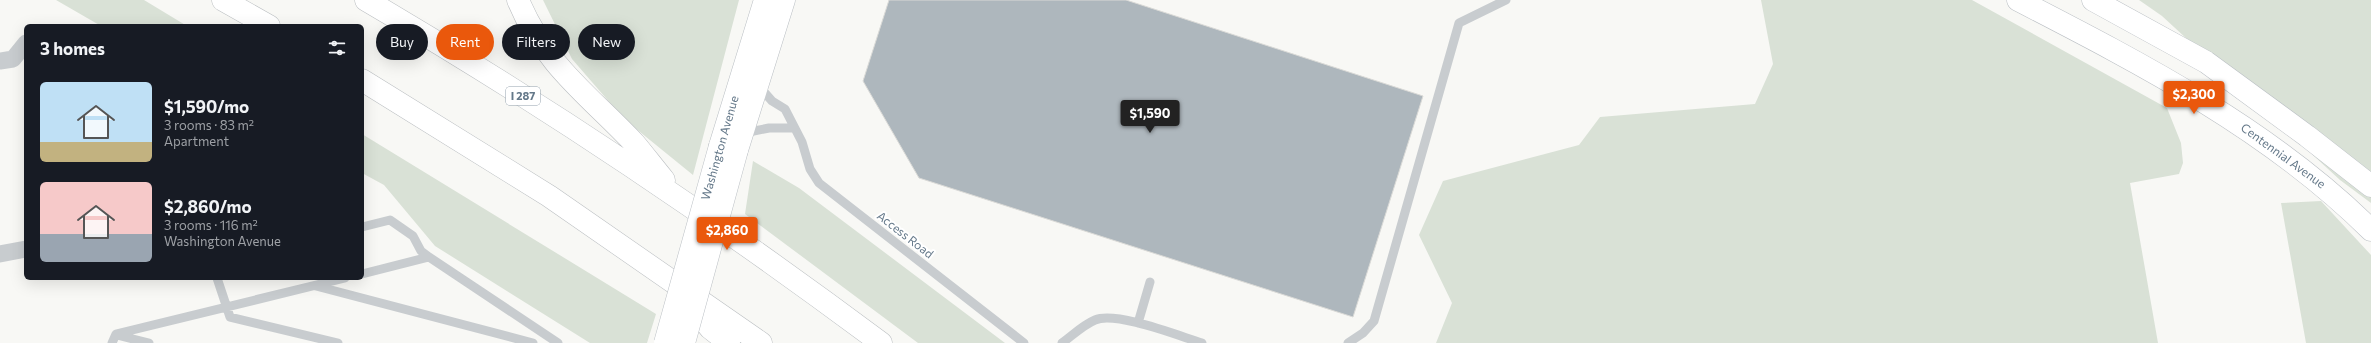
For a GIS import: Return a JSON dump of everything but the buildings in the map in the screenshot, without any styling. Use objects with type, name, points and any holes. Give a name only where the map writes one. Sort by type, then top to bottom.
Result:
[{"type":"main road","points":[[223,0],[265,24]]},
{"type":"main road","name":"I 287","points":[[366,0],[495,78],[678,197],[800,282],[881,343]]},
{"type":"main road","points":[[518,0],[533,31],[567,78],[635,144],[678,197]]},
{"type":"main road","name":"Washington Avenue","points":[[684,343],[766,0]]},
{"type":"main road","name":"Washington Avenue","points":[[664,343],[733,143],[757,84],[784,0]]},
{"type":"main road","name":"Centennial Avenue","points":[[2018,0],[2189,91],[2273,147],[2336,196],[2371,230]]},
{"type":"main road","points":[[2093,0],[2206,62],[2307,136],[2371,186]]},
{"type":"main road","points":[[364,81],[549,196],[669,277],[761,343]]},
{"type":"main road","points":[[669,277],[710,328],[729,343]]},
{"type":"street","points":[[0,61],[13,58],[24,45]]},
{"type":"street","points":[[0,254],[24,249]]},
{"type":"lane","points":[[1348,343],[1363,333],[1374,321],[1460,23],[1506,0]]},
{"type":"lane","name":"Access Road","points":[[757,84],[772,101],[785,109],[802,142],[810,169],[819,183],[1024,343]]},
{"type":"lane","points":[[733,143],[769,128],[794,128]]},
{"type":"lane","points":[[364,226],[390,220],[412,236],[421,251],[429,257],[558,343]]},
{"type":"lane","points":[[364,273],[429,257]]},
{"type":"lane","points":[[218,280],[230,316],[338,343]]},
{"type":"lane","points":[[116,334],[337,280]]},
{"type":"lane","points":[[1138,323],[1150,282]]},
{"type":"lane","points":[[314,286],[534,343]]},
{"type":"lane","points":[[1062,343],[1097,319],[1112,318],[1138,323],[1202,343]]},
{"type":"lane","points":[[112,343],[116,334]]},
{"type":"lane","points":[[116,334],[149,343]]},
{"type":"shaded area","points":[[56,0],[144,0],[184,24],[98,24]]},
{"type":"shaded area","points":[[543,0],[739,0],[693,175],[624,119],[572,59],[570,55],[570,24],[555,24]]},
{"type":"shaded area","points":[[1761,0],[1972,0],[2167,108],[2181,143],[2183,163],[2179,174],[2130,183],[2158,343],[1436,343],[1452,303],[1419,235],[1443,181],[1579,145],[1600,117],[1755,104],[1773,64]]},
{"type":"shaded area","points":[[2139,0],[2371,0],[2371,203],[2340,180],[2162,16]]},
{"type":"shaded area","points":[[364,135],[656,314],[647,343],[590,343],[435,246],[384,185],[364,174]]},
{"type":"shaded area","points":[[753,161],[799,188],[1005,343],[918,343],[745,214]]},
{"type":"shaded area","points":[[2321,201],[2371,255],[2371,343],[2306,343],[2281,203]]}]
